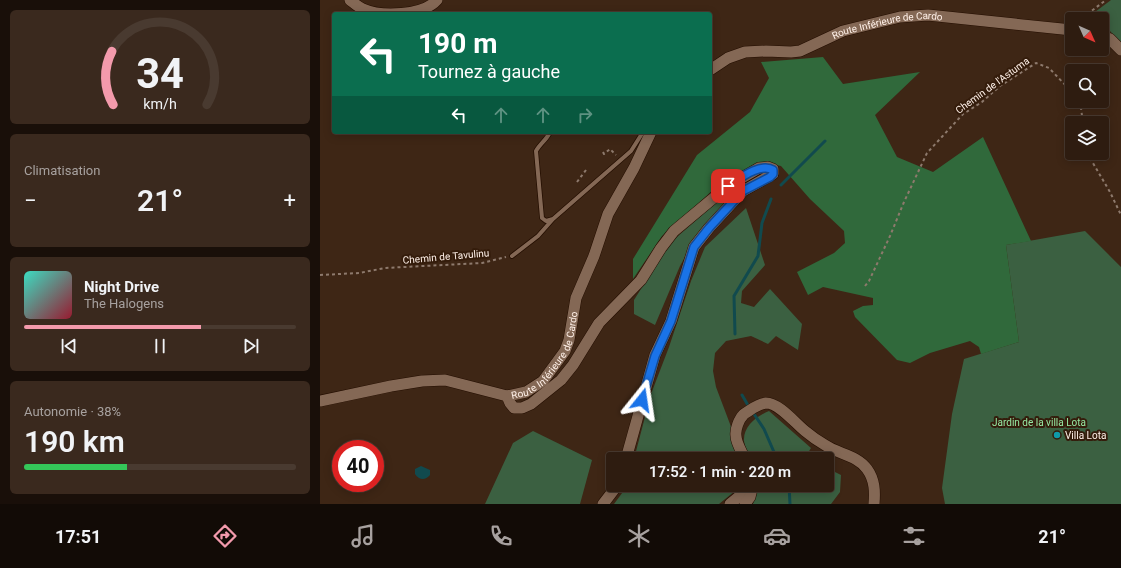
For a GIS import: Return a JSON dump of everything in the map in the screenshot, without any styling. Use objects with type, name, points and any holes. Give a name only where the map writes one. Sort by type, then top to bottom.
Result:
[{"type":"street","points":[[350,0],[362,9],[373,12]]},
{"type":"street","points":[[417,12],[434,4],[437,0]]},
{"type":"street","name":"Route Inférieure de Cardo","points":[[712,69],[728,58],[745,52],[800,51],[843,31],[900,17],[928,15],[1065,29]]},
{"type":"street","points":[[1109,39],[1121,50]]},
{"type":"street","name":"Route Inférieure de Cardo","points":[[320,401],[391,386],[422,381],[445,380],[507,396],[526,392],[542,381],[566,351],[570,340],[576,298],[594,256],[608,214],[634,168],[650,134]]},
{"type":"street","points":[[507,396],[514,408],[522,408],[531,404],[561,380],[573,365],[599,323],[641,280],[661,248],[674,231],[728,186],[759,168],[768,167],[773,170],[773,174],[743,191],[709,228],[694,247],[671,321],[655,356],[628,452]]},
{"type":"street","points":[[742,452],[736,437],[738,423],[742,416],[758,405],[766,403],[773,405],[826,446],[851,457],[866,468],[872,477],[875,492],[874,504]]},
{"type":"street","points":[[602,504],[612,492]]},
{"type":"street","points":[[730,504],[745,492]]},
{"type":"street","points":[[745,504],[750,497],[751,492]]},
{"type":"lane","points":[[549,134],[536,151],[542,218],[546,221],[553,219]]},
{"type":"lane","points":[[512,256],[538,236],[553,219],[631,151],[642,134]]},
{"type":"path","points":[[1090,12],[1106,0]]},
{"type":"path","name":"Chemin de l'Astuma","points":[[864,286],[869,281],[927,153],[962,114],[982,102],[1000,86],[1036,63],[1049,68],[1065,85]]},
{"type":"path","points":[[603,152],[604,154],[610,149],[621,160]]},
{"type":"path","points":[[1091,160],[1110,192],[1121,215]]},
{"type":"path","points":[[577,182],[586,170]]},
{"type":"path","name":"Chemin de Tavulinu","points":[[320,275],[359,273],[385,268],[482,262],[512,256]]},
{"type":"green space","points":[[1111,0],[1121,0],[1121,42],[1109,31],[1109,12],[1095,12]]},
{"type":"green space","points":[[823,57],[843,84],[920,72],[875,115],[897,157],[933,172],[983,137],[1031,241],[1006,245],[1019,342],[981,354],[979,347],[970,341],[930,353],[910,363],[897,360],[855,317],[853,311],[863,306],[873,305],[873,298],[823,287],[808,295],[797,272],[834,253],[845,243],[844,231],[810,199],[781,166],[771,164],[747,169],[714,189],[662,236],[633,279],[633,259],[697,155],[750,112],[769,78],[761,62]]},
{"type":"green space","points":[[737,185],[739,188],[697,235],[680,266],[655,325],[634,314],[634,300],[670,243]]},
{"type":"green space","points":[[746,208],[765,265],[742,291],[741,303],[754,307],[770,289],[802,324],[798,350],[776,336],[768,344],[751,336],[726,341],[715,353],[713,371],[716,387],[730,424],[738,452],[636,452],[651,394],[669,347],[691,281],[705,247]]},
{"type":"green space","name":"Jardin de la villa Lota","points":[[1085,231],[1121,267],[1121,504],[945,504],[942,488],[952,414],[964,359],[1019,342],[1006,245]]},
{"type":"green space","points":[[769,411],[811,448],[808,452],[747,452],[744,436],[748,426]]},
{"type":"green space","points":[[533,431],[592,460],[580,504],[485,504],[513,443]]},
{"type":"green space","points":[[834,472],[841,475],[840,492],[831,504],[753,504],[756,492],[834,492]]},
{"type":"green space","points":[[623,492],[734,492],[719,504],[614,504]]},
{"type":"water","points":[[421,466],[430,470],[430,475],[424,479],[420,479],[415,474],[415,469]]},
{"type":"waterway","points":[[781,185],[825,141]]},
{"type":"waterway","points":[[735,334],[734,296],[758,256],[762,223],[771,199]]},
{"type":"waterway","points":[[742,395],[749,407]]},
{"type":"waterway","points":[[752,411],[764,429],[774,452]]},
{"type":"waterway","points":[[789,492],[790,504]]},
{"type":"place","name":"Villa Lota","points":[[1057,435]]},
{"type":"route","points":[[642,400],[655,356],[671,321],[694,247],[709,228],[743,191],[770,177],[773,174],[773,170],[768,167],[759,168],[728,186]]}]
